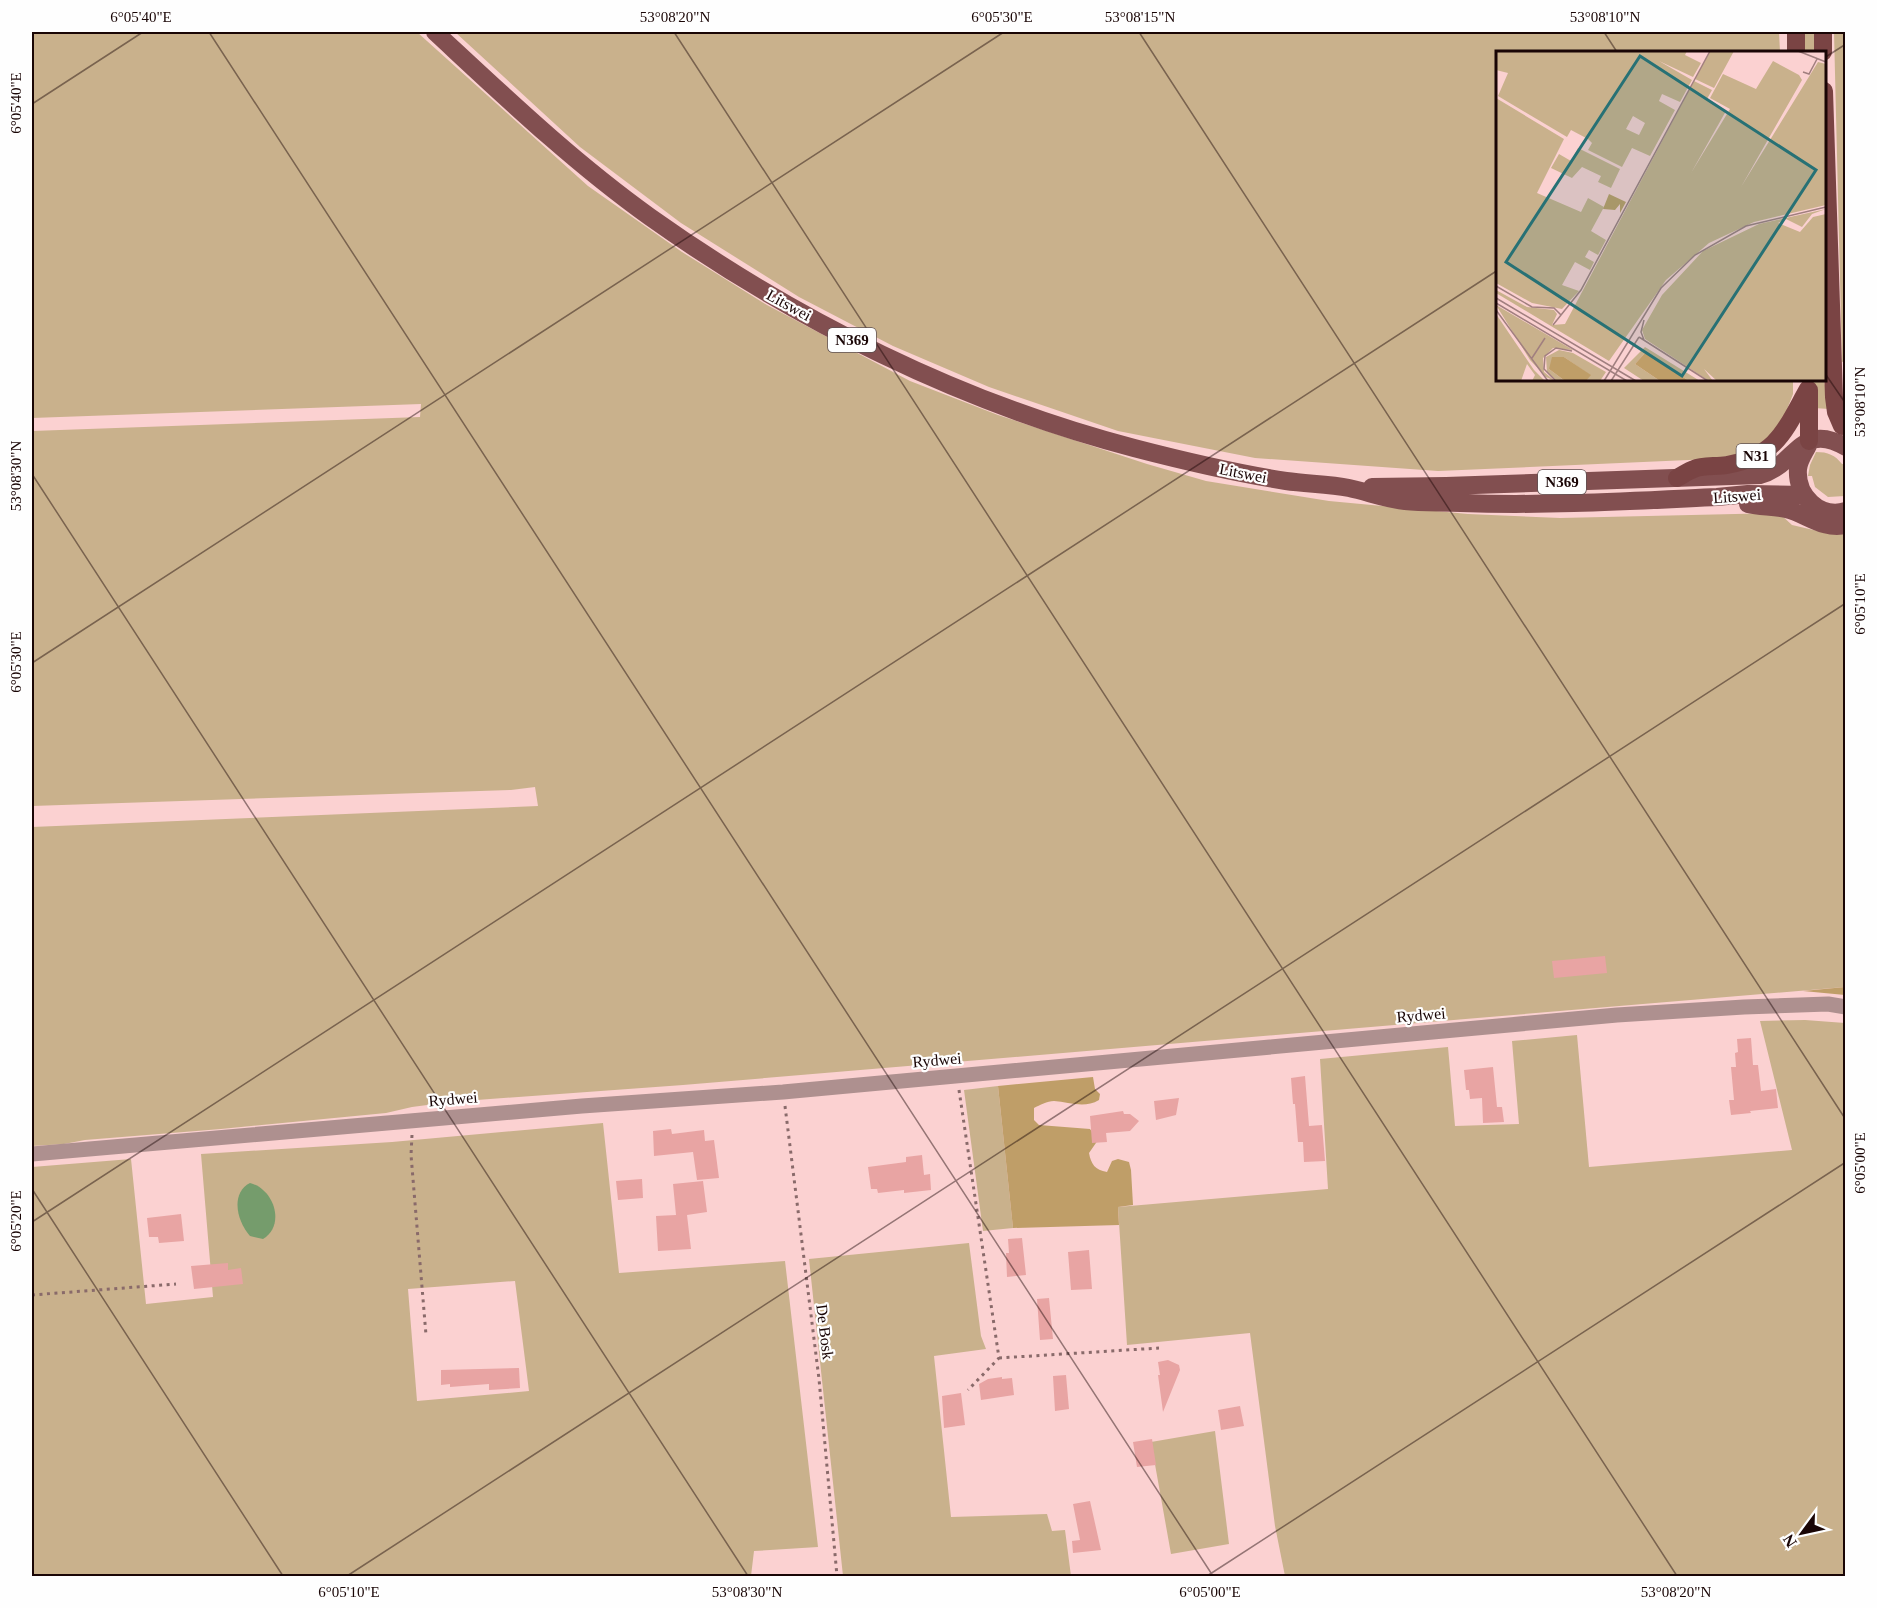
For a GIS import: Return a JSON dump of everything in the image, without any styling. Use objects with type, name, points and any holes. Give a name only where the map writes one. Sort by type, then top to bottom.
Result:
[{"type":"highway","points":[[1796,32],[1796,51]]},
{"type":"highway","points":[[1823,32],[1823,51]]},
{"type":"highway","points":[[1826,152],[1834,397],[1836,412],[1844,428]]},
{"type":"highway","name":"N31","points":[[1808,384],[1809,441]]},
{"type":"highway","name":"N31","points":[[1677,478],[1695,468],[1741,463],[1766,451],[1785,433],[1808,384]]},
{"type":"main road","name":"Litswei","points":[[435,32],[513,105],[581,164],[648,216],[712,259],[770,295],[852,340],[986,399],[1050,423],[1130,447],[1222,470],[1349,488],[1402,501],[1520,505],[1748,494],[1804,495]]},
{"type":"main road","points":[[1845,447],[1836,441],[1822,438],[1809,441],[1798,468],[1800,487],[1809,501],[1826,511],[1835,513],[1845,511]]},
{"type":"main road","name":"Litswei","points":[[1349,488],[1760,475],[1768,473],[1784,462],[1800,445],[1809,441]]},
{"type":"main road","name":"Litswei","points":[[1717,497],[1789,509],[1817,523],[1831,526],[1845,525]]},
{"type":"street","name":"Rydwei","points":[[32,1154],[582,1106],[783,1092],[1617,1015],[1744,1007],[1828,1004],[1845,1006]]},
{"type":"path","points":[[957,1076],[999,1358]]},
{"type":"path","name":"De Bosk","points":[[783,1092],[819,1379],[837,1576]]},
{"type":"path","points":[[412,1121],[411,1155],[426,1335]]},
{"type":"path","points":[[32,1295],[176,1284]]},
{"type":"path","points":[[968,1390],[999,1358],[1159,1348]]},
{"type":"shaded area","points":[[32,32],[417,32],[588,186],[682,252],[767,305],[910,381],[998,415],[1206,481],[1329,501],[1468,514],[1560,518],[1779,513],[1792,525],[1831,534],[1845,532],[1845,987],[683,1085],[450,1102],[386,1113],[32,1146],[32,827],[538,806],[535,787],[511,790],[32,806],[32,431],[420,417],[421,404],[32,418]]},
{"type":"shaded area","points":[[455,32],[1779,32],[1780,51],[1496,51],[1496,381],[1793,381],[1793,394],[1777,435],[1749,453],[1711,459],[1438,471],[1255,458],[1118,431],[989,387],[893,346],[799,297],[681,223],[580,147]]},
{"type":"shaded area","points":[[1801,32],[1818,32],[1819,51],[1802,51]]},
{"type":"shaded area","points":[[1834,32],[1846,32],[1846,361],[1842,362]]},
{"type":"shaded area","points":[[1813,381],[1824,381],[1829,409],[1814,408]]},
{"type":"shaded area","points":[[1816,452],[1831,455],[1845,464],[1845,496],[1828,497],[1815,487],[1812,476],[1808,476]]},
{"type":"shaded area","points":[[1845,987],[1845,995],[1803,991]]},
{"type":"shaded area","points":[[1805,1020],[1845,1023],[1845,1576],[1285,1576],[1275,1526],[1250,1333],[1127,1345],[1118,1207],[1328,1189],[1320,1059],[1448,1047],[1455,1126],[1519,1124],[1512,1041],[1577,1035],[1589,1167],[1792,1150],[1760,1021]]},
{"type":"shaded area","points":[[1093,1077],[1095,1089],[1100,1094],[1099,1100],[1082,1105],[1046,1102],[1034,1108],[1034,1120],[1039,1125],[1090,1129],[1098,1140],[1089,1153],[1092,1163],[1099,1170],[1107,1172],[1112,1161],[1118,1159],[1129,1162],[1133,1205],[1118,1207],[1119,1225],[1013,1228],[998,1086]]},
{"type":"shaded area","points":[[998,1086],[1013,1228],[983,1231],[964,1090]]},
{"type":"shaded area","points":[[603,1123],[619,1273],[785,1261],[818,1547],[754,1551],[751,1576],[32,1576],[32,1167],[131,1159],[146,1304],[213,1297],[201,1154],[392,1142]],"holes":[[[515,1281],[529,1391],[417,1401],[408,1289]]]},
{"type":"shaded area","points":[[250,1183],[265,1192],[274,1208],[274,1225],[263,1239],[250,1236],[239,1216],[240,1194]]},
{"type":"shaded area","points":[[969,1243],[981,1336],[986,1349],[934,1356],[951,1517],[1047,1514],[1052,1531],[1065,1530],[1071,1576],[843,1576],[809,1259]]},
{"type":"shaded area","points":[[1215,1431],[1229,1544],[1171,1554],[1151,1442]]},
{"type":"building","points":[[1605,956],[1607,973],[1554,978],[1552,961]]},
{"type":"building","points":[[1751,1038],[1753,1065],[1758,1065],[1761,1091],[1776,1089],[1778,1108],[1731,1115],[1729,1100],[1734,1100],[1731,1067],[1736,1067],[1737,1039]]},
{"type":"building","points":[[1493,1067],[1497,1107],[1502,1107],[1504,1122],[1483,1123],[1482,1098],[1470,1099],[1469,1090],[1466,1090],[1464,1070]]},
{"type":"building","points":[[1305,1076],[1309,1126],[1322,1125],[1325,1161],[1304,1162],[1303,1142],[1298,1142],[1291,1078]]},
{"type":"building","points":[[1179,1098],[1176,1115],[1156,1120],[1154,1101]]},
{"type":"building","points":[[1123,1111],[1124,1114],[1130,1114],[1139,1121],[1130,1131],[1106,1133],[1107,1142],[1092,1143],[1090,1116]]},
{"type":"building","points":[[671,1129],[672,1134],[704,1130],[705,1141],[714,1140],[719,1178],[697,1180],[693,1152],[654,1156],[653,1131]]},
{"type":"building","points":[[922,1155],[924,1175],[930,1174],[931,1190],[878,1193],[877,1189],[871,1189],[868,1167],[906,1162],[906,1157]]},
{"type":"building","points":[[642,1179],[643,1198],[618,1200],[616,1181]]},
{"type":"building","points":[[703,1181],[707,1212],[687,1215],[691,1249],[658,1251],[656,1216],[676,1215],[673,1184]]},
{"type":"building","points":[[181,1214],[184,1241],[159,1243],[158,1237],[149,1237],[147,1218]]},
{"type":"building","points":[[1022,1238],[1026,1275],[1007,1277],[1008,1239]]},
{"type":"building","points":[[1089,1250],[1092,1289],[1071,1290],[1068,1252]]},
{"type":"building","points":[[228,1263],[228,1270],[241,1268],[243,1284],[194,1289],[191,1266]]},
{"type":"building","points":[[1049,1298],[1053,1339],[1040,1340],[1037,1299]]},
{"type":"building","points":[[1168,1360],[1179,1365],[1180,1370],[1163,1412],[1158,1362]]},
{"type":"building","points":[[519,1368],[520,1388],[489,1390],[489,1384],[450,1387],[450,1384],[441,1385],[441,1370]]},
{"type":"building","points":[[1066,1375],[1069,1409],[1055,1411],[1053,1376]]},
{"type":"building","points":[[1002,1377],[1002,1379],[1012,1378],[1014,1395],[981,1400],[979,1384],[988,1379]]},
{"type":"building","points":[[961,1393],[965,1425],[944,1428],[942,1396]]},
{"type":"building","points":[[1240,1406],[1244,1426],[1221,1430],[1218,1410]]},
{"type":"building","points":[[1152,1439],[1156,1465],[1137,1467],[1133,1442]]},
{"type":"building","points":[[1090,1501],[1101,1550],[1073,1553],[1072,1541],[1080,1540],[1073,1504]]}]
